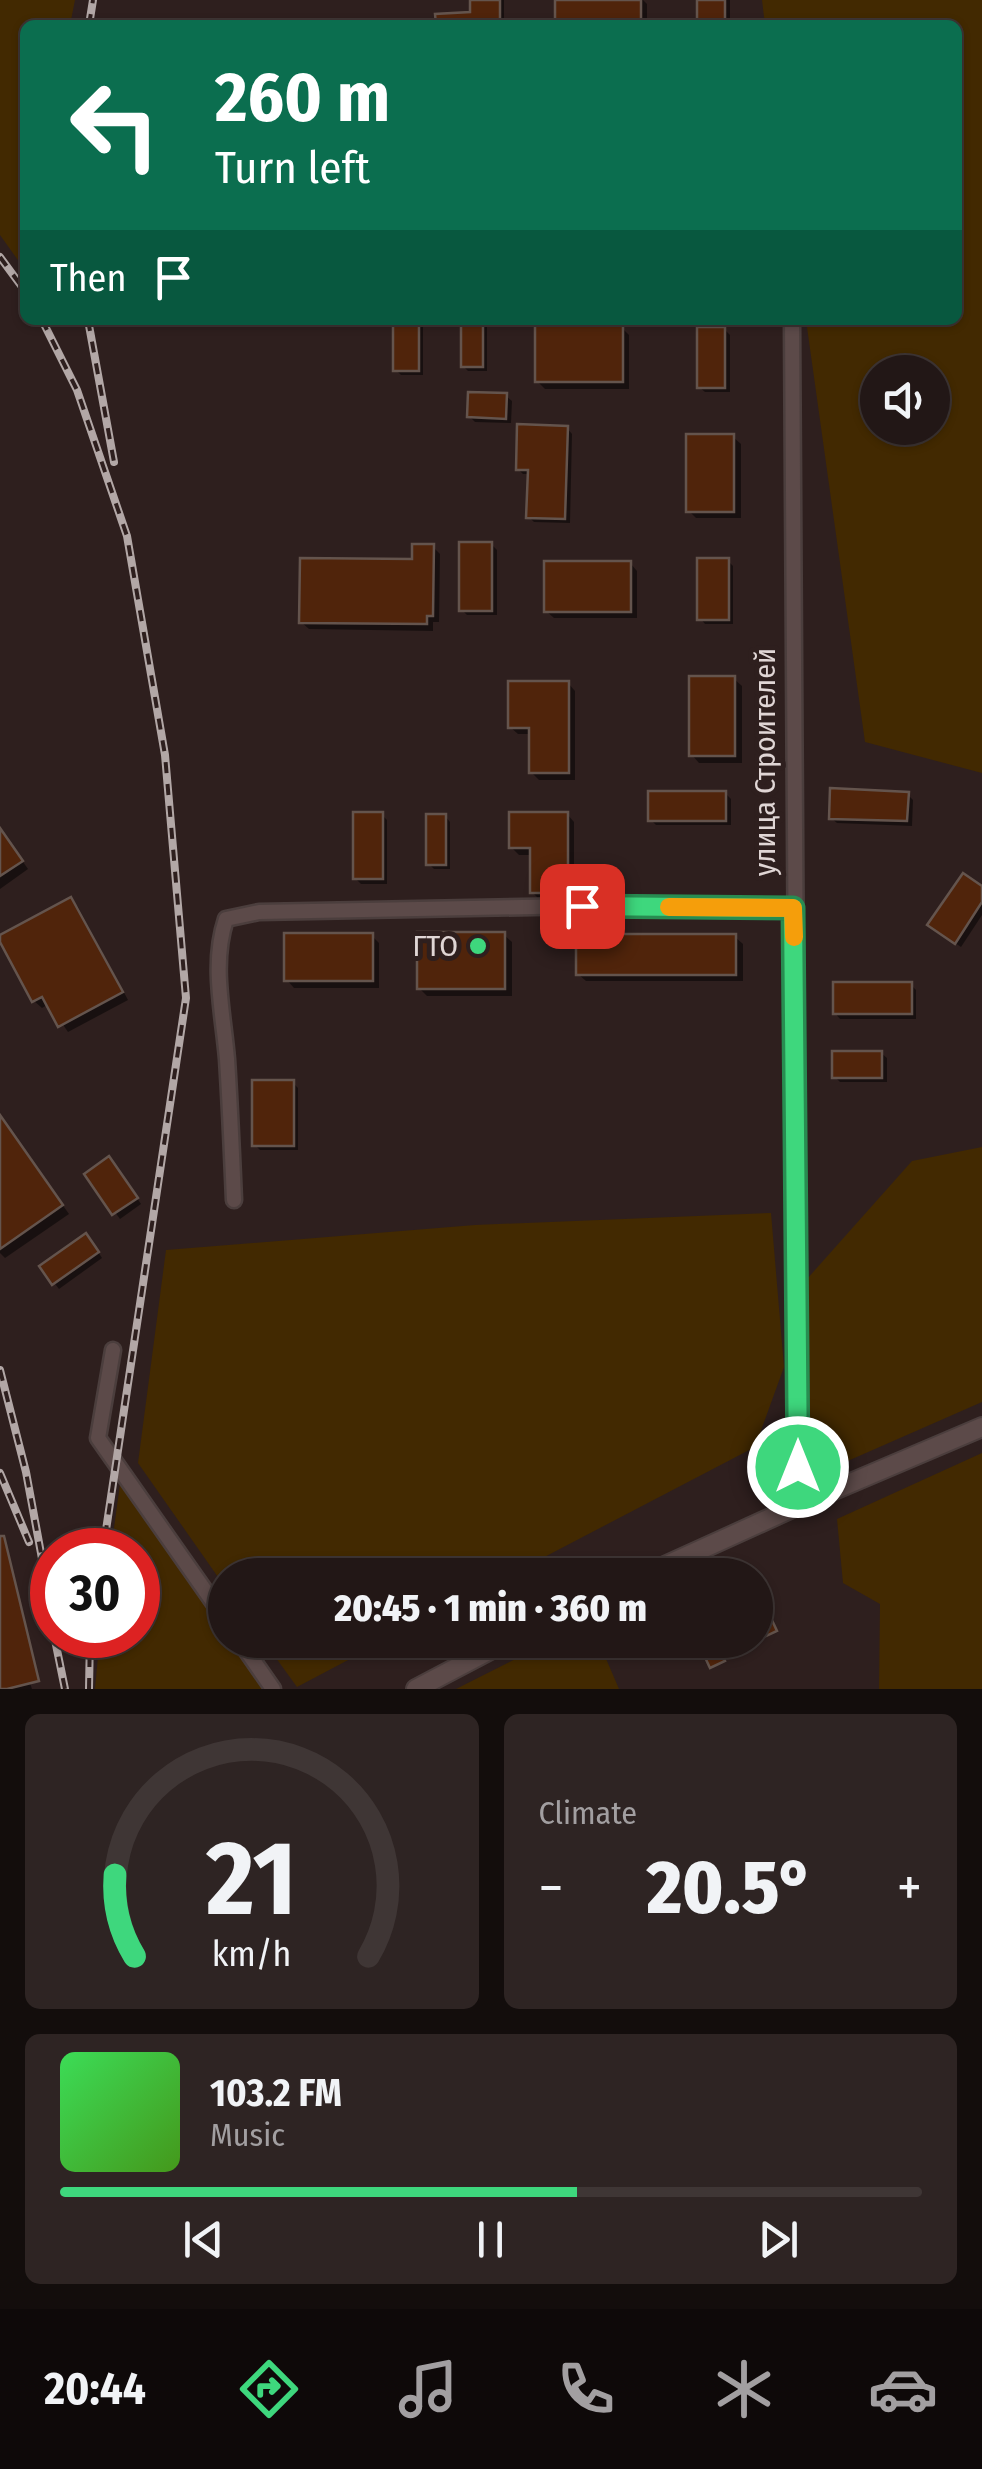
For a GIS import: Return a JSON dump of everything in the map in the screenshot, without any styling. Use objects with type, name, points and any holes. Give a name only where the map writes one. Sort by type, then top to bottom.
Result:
[{"type":"street","name":"улица Строителей","points":[[792,325],[799,1505]]},
{"type":"street","points":[[234,1200],[218,985],[218,940],[226,919],[259,912],[565,906],[793,908]]},
{"type":"street","points":[[113,1350],[98,1438],[208,1595]]},
{"type":"street","points":[[682,1558],[982,1427]]},
{"type":"street","points":[[251,1658],[273,1689]]},
{"type":"street","points":[[416,1689],[475,1658]]},
{"type":"shaded area","points":[[0,0],[75,0],[71,20],[20,20],[20,263],[0,235]]},
{"type":"shaded area","points":[[762,0],[982,0],[982,773],[865,742],[807,325],[962,325],[962,20],[764,20]]},
{"type":"shaded area","points":[[982,1147],[982,1402],[834,1467],[808,1457],[803,1375],[807,1279],[912,1161]]},
{"type":"shaded area","points":[[771,1213],[784,1367],[755,1447],[543,1558],[208,1558],[208,1563],[138,1463],[166,1250],[475,1225]]},
{"type":"shaded area","points":[[982,1453],[982,1689],[879,1689],[880,1604],[843,1583],[837,1519]]},
{"type":"shaded area","points":[[121,1477],[155,1528],[114,1528]]},
{"type":"shaded area","points":[[160,1535],[208,1606],[208,1658],[243,1658],[264,1689],[95,1689],[98,1658],[160,1658]]},
{"type":"shaded area","points":[[276,1658],[352,1658],[297,1687]]},
{"type":"shaded area","points":[[517,1658],[606,1658],[619,1689],[456,1689]]},
{"type":"building","points":[[470,0],[500,0],[500,20],[436,20],[435,14],[470,12]]},
{"type":"building","points":[[555,0],[641,0],[641,20],[555,20]]},
{"type":"building","points":[[697,0],[725,0],[725,20],[697,20]]},
{"type":"building","points":[[393,325],[419,325],[419,371],[393,371]]},
{"type":"building","points":[[461,325],[483,325],[483,367],[461,367]]},
{"type":"building","points":[[535,325],[623,325],[623,382],[535,382]]},
{"type":"building","points":[[697,327],[725,327],[725,388],[697,388]]},
{"type":"building","points":[[468,392],[507,393],[506,419],[467,417]]},
{"type":"building","points":[[517,424],[568,426],[565,519],[526,518],[528,470],[516,470]]},
{"type":"building","points":[[686,434],[734,434],[734,512],[686,512]]},
{"type":"building","points":[[459,542],[492,542],[492,611],[459,611]]},
{"type":"building","points":[[412,544],[434,544],[433,616],[427,616],[427,624],[299,623],[300,558],[412,559]]},
{"type":"building","points":[[697,558],[729,558],[729,620],[697,620]]},
{"type":"building","points":[[544,561],[631,561],[631,612],[544,612]]},
{"type":"building","points":[[689,676],[735,676],[735,756],[689,756]]},
{"type":"building","points":[[508,681],[569,681],[569,773],[529,773],[529,728],[508,728]]},
{"type":"building","points":[[830,788],[909,792],[907,821],[829,819]]},
{"type":"building","points":[[648,791],[726,791],[726,821],[648,821]]},
{"type":"building","points":[[353,812],[383,812],[383,879],[353,879]]},
{"type":"building","points":[[509,812],[568,812],[568,893],[530,893],[530,848],[509,848]]},
{"type":"building","points":[[426,814],[446,814],[446,865],[426,865]]},
{"type":"building","points":[[0,828],[23,861],[0,876]]},
{"type":"building","points":[[963,873],[982,886],[982,902],[955,944],[927,925]]},
{"type":"building","points":[[71,897],[123,992],[58,1027],[42,997],[32,1002],[0,942],[0,935]]},
{"type":"building","points":[[417,932],[505,932],[505,989],[417,989]]},
{"type":"building","points":[[284,933],[373,933],[373,981],[284,981]]},
{"type":"building","points":[[576,934],[736,934],[736,975],[576,975]]},
{"type":"building","points":[[833,982],[912,982],[912,1014],[833,1014]]},
{"type":"building","points":[[832,1051],[882,1051],[882,1078],[832,1078]]},
{"type":"building","points":[[252,1080],[294,1080],[294,1146],[252,1146]]},
{"type":"building","points":[[0,1115],[63,1205],[0,1249]]},
{"type":"building","points":[[109,1156],[138,1198],[112,1215],[84,1174]]},
{"type":"building","points":[[86,1233],[99,1252],[52,1285],[39,1266]]},
{"type":"building","points":[[0,1536],[4,1536],[30,1658],[33,1658],[39,1681],[0,1689]]},
{"type":"building","points":[[705,1658],[723,1658],[725,1661],[710,1668]]},
{"type":"railway","points":[[90,20],[93,0]]},
{"type":"railway","points":[[0,257],[20,284]]},
{"type":"railway","points":[[44,325],[77,390],[127,536],[165,755],[186,998],[106,1528]]},
{"type":"railway","points":[[89,325],[114,462]]},
{"type":"railway","points":[[0,1370],[36,1528]]},
{"type":"railway","points":[[0,1473],[29,1542]]},
{"type":"railway","points":[[59,1658],[65,1689]]},
{"type":"railway","points":[[89,1689],[90,1658]]},
{"type":"slow traffic","points":[[669,907],[793,908],[794,937]]},
{"type":"place","name":"ГТО","points":[[478,946]]},
{"type":"route","points":[[582,906],[793,908],[798,1467]]}]
